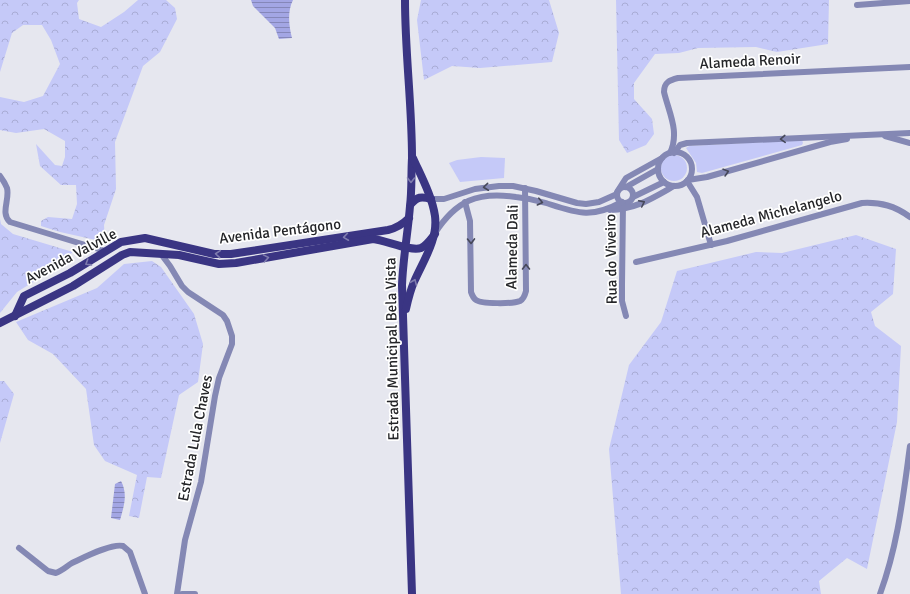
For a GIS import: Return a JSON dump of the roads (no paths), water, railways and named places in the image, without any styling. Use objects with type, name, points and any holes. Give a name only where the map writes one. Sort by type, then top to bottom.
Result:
[{"type":"main road","name":"Estrada Municipal Bela Vista","points":[[405,0],[405,31],[408,56]]},
{"type":"main road","name":"Estrada Municipal Bela Vista","points":[[410,0],[408,56],[412,156],[409,218],[402,273],[412,594]]},
{"type":"main road","points":[[404,319],[414,283],[425,260],[434,234],[435,217],[430,198],[412,156]]},
{"type":"main road","points":[[410,204],[420,197],[430,198]]},
{"type":"main road","name":"Avenida Pentágono","points":[[128,240],[144,238],[214,254],[231,254],[388,230],[402,225],[409,218]]},
{"type":"main road","points":[[405,248],[421,248],[434,234]]},
{"type":"main road","name":"Avenida Pentágono","points":[[130,252],[179,255],[219,264],[236,263],[373,239],[382,240],[405,248]]},
{"type":"main road","points":[[128,240],[131,241],[133,245],[133,250],[130,252]]},
{"type":"main road","name":"Avenida Valville","points":[[15,316],[24,296],[70,273],[118,243],[128,240]]},
{"type":"main road","points":[[118,243],[117,249],[122,255]]},
{"type":"main road","name":"Avenida Valville","points":[[0,323],[73,286],[122,255],[130,252]]},
{"type":"main road","points":[[48,299],[44,295],[44,290],[50,284]]},
{"type":"street","points":[[857,5],[910,1]]},
{"type":"street","name":"Alameda Renoir","points":[[670,154],[674,142],[674,131],[664,88],[668,82],[672,80],[678,78],[910,67]]},
{"type":"street","points":[[674,186],[664,182],[661,178],[658,169],[659,164],[680,145],[685,143],[910,133]]},
{"type":"street","points":[[880,135],[910,143]]},
{"type":"street","points":[[687,180],[707,177],[830,142],[864,136]]},
{"type":"street","points":[[805,137],[808,144],[806,149]]},
{"type":"street","points":[[670,154],[685,156],[691,164],[691,174],[681,185],[674,186],[640,205],[622,205],[618,200],[617,193],[626,178],[670,154]]},
{"type":"street","points":[[430,198],[448,199],[465,191],[486,187],[513,186],[586,204],[599,202],[617,193],[620,188],[626,187],[658,169]]},
{"type":"street","points":[[0,176],[7,187],[7,198],[4,214],[10,222],[105,251]]},
{"type":"street","points":[[687,180],[697,197],[711,245]]},
{"type":"street","points":[[434,234],[447,217],[465,202],[482,196],[493,195],[525,198],[559,208],[585,213],[608,210],[630,202],[633,197],[664,182]]},
{"type":"street","points":[[626,187],[632,190],[633,197]]},
{"type":"street","name":"Alameda Dali","points":[[465,202],[470,221],[473,298],[484,303],[517,302],[523,298],[526,291],[525,188]]},
{"type":"street","name":"Alameda Michelangelo","points":[[636,262],[711,245],[862,203],[883,204],[895,208],[910,217]]},
{"type":"street","name":"Rua do Viveiro","points":[[622,205],[622,301],[626,316]]},
{"type":"street","name":"Estrada Lula Chaves","points":[[161,254],[178,280],[188,292],[223,315],[227,321],[232,336],[232,344],[219,378],[215,396],[201,482],[185,540],[177,594]]},
{"type":"street","points":[[170,266],[172,260],[179,255]]},
{"type":"street","points":[[880,594],[888,573],[896,541],[910,446]]},
{"type":"street","points":[[19,548],[48,571],[56,573],[72,564],[114,546],[123,546],[130,552],[145,594]]},
{"type":"street","points":[[182,594],[195,594]]}]
